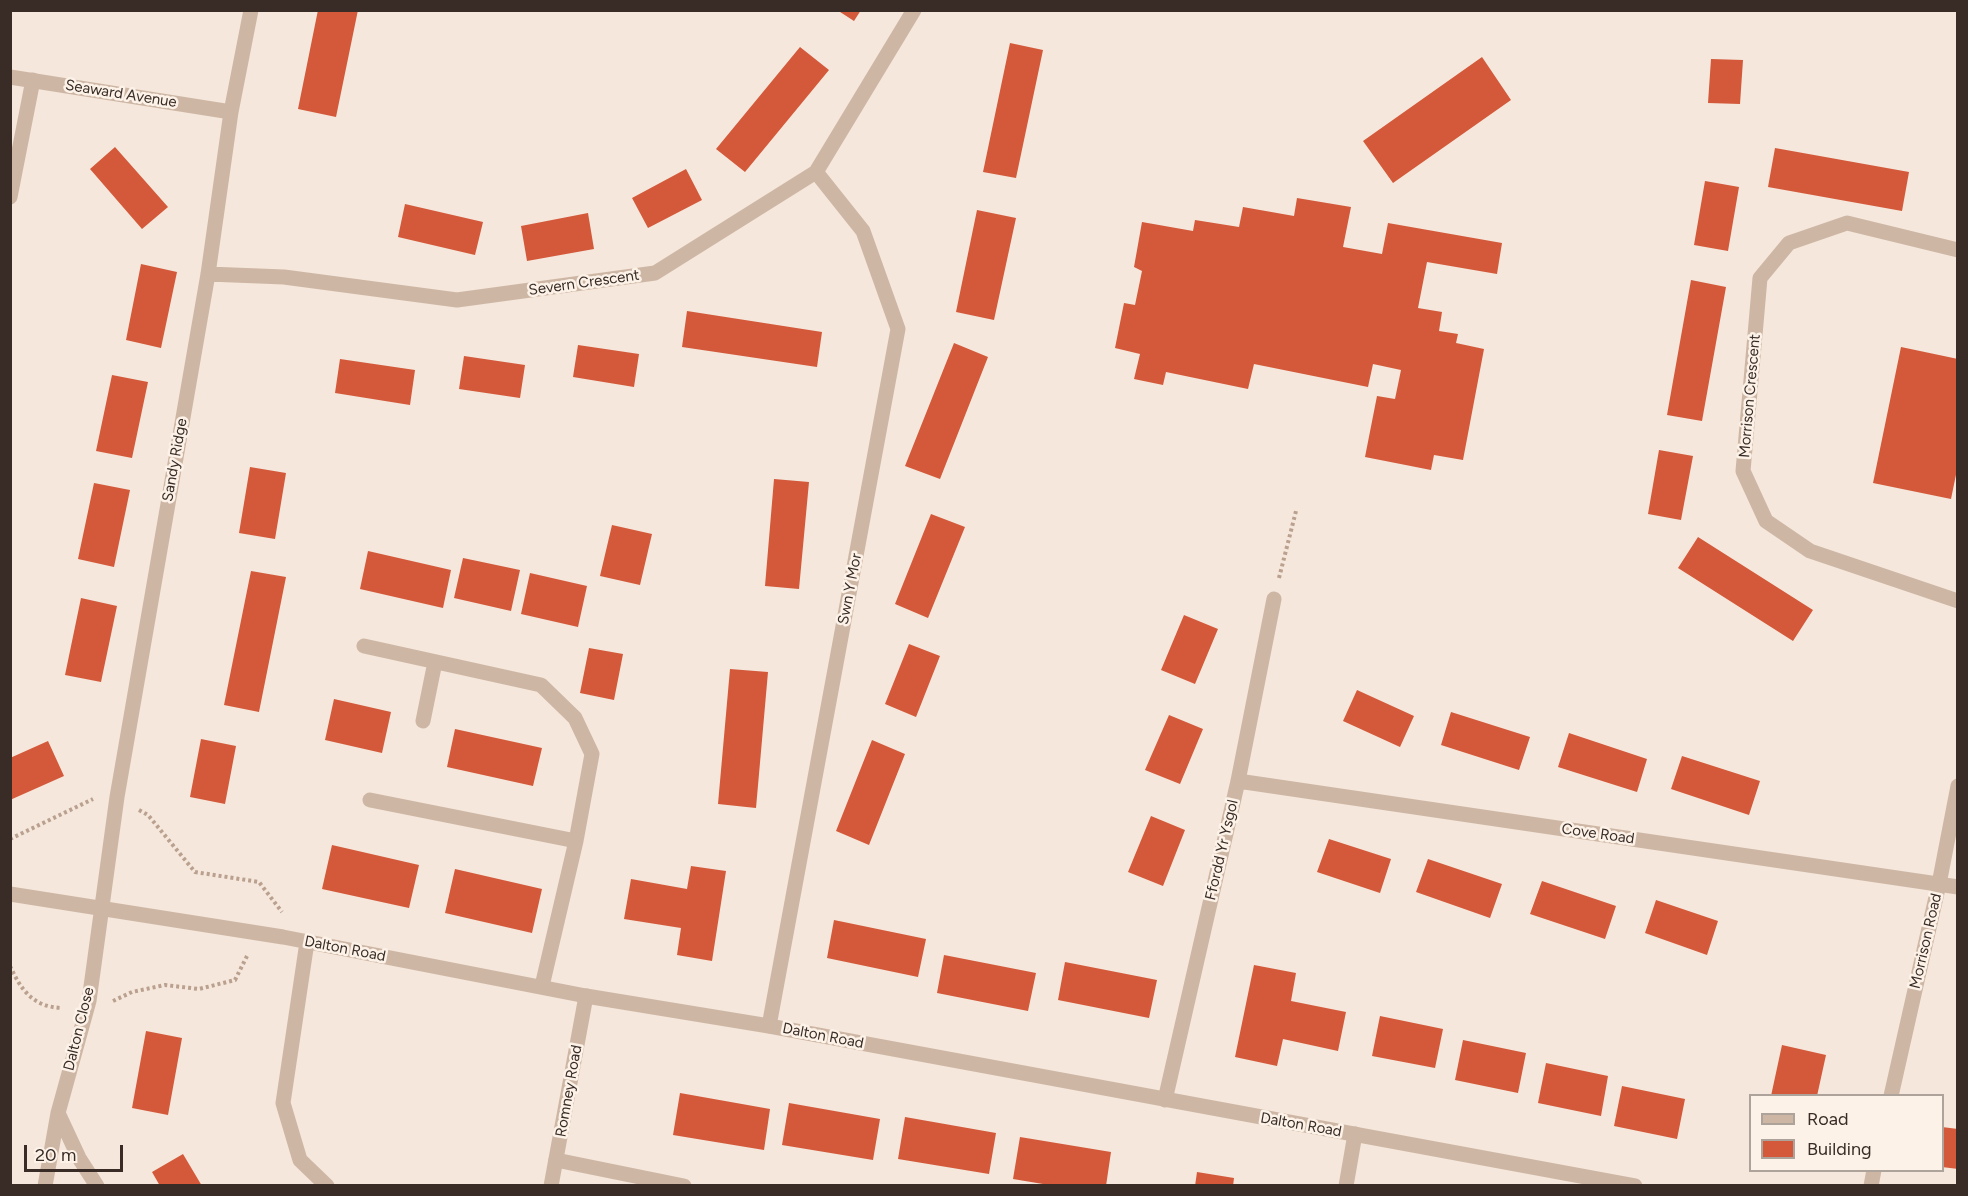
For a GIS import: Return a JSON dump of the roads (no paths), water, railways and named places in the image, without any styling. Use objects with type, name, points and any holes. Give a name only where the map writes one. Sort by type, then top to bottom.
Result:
[{"type":"street","name":"Sandy Ridge","points":[[100,909],[117,797],[208,274],[231,112],[250,10]]},
{"type":"street","name":"Severn Crescent","points":[[208,274],[284,277],[457,300],[655,273],[816,172],[914,10]]},
{"type":"street","name":"Seaward Avenue","points":[[10,77],[231,112]]},
{"type":"street","points":[[10,198],[33,80]]},
{"type":"street","name":"Swn Y Mor","points":[[769,1026],[898,329],[863,231],[816,172]]},
{"type":"street","name":"Morrison Crescent","points":[[1958,250],[1847,223],[1789,243],[1760,278],[1743,471],[1766,520],[1810,551],[1958,601]]},
{"type":"street","name":"Ffordd Yr Ysgol","points":[[1165,1100],[1238,781],[1274,599]]},
{"type":"street","points":[[364,646],[541,685],[575,718],[592,754],[576,841],[542,986]]},
{"type":"street","points":[[423,721],[435,662]]},
{"type":"street","name":"Cove Road","points":[[1238,781],[1958,887]]},
{"type":"street","name":"Morrison Road","points":[[1891,1094],[1939,884],[1958,786]]},
{"type":"street","points":[[370,800],[576,841]]},
{"type":"street","name":"Dalton Road","points":[[10,894],[283,937],[586,996],[769,1026],[1635,1185]]},
{"type":"street","name":"Dalton Close","points":[[45,1185],[58,1113],[88,1005],[100,909]]},
{"type":"street","points":[[307,942],[283,1103],[300,1160],[327,1185]]},
{"type":"street","name":"Romney Road","points":[[551,1185],[586,996]]},
{"type":"street","points":[[58,1113],[80,1158],[97,1185]]},
{"type":"street","points":[[1346,1185],[1355,1134]]},
{"type":"street","points":[[556,1160],[684,1185]]}]
